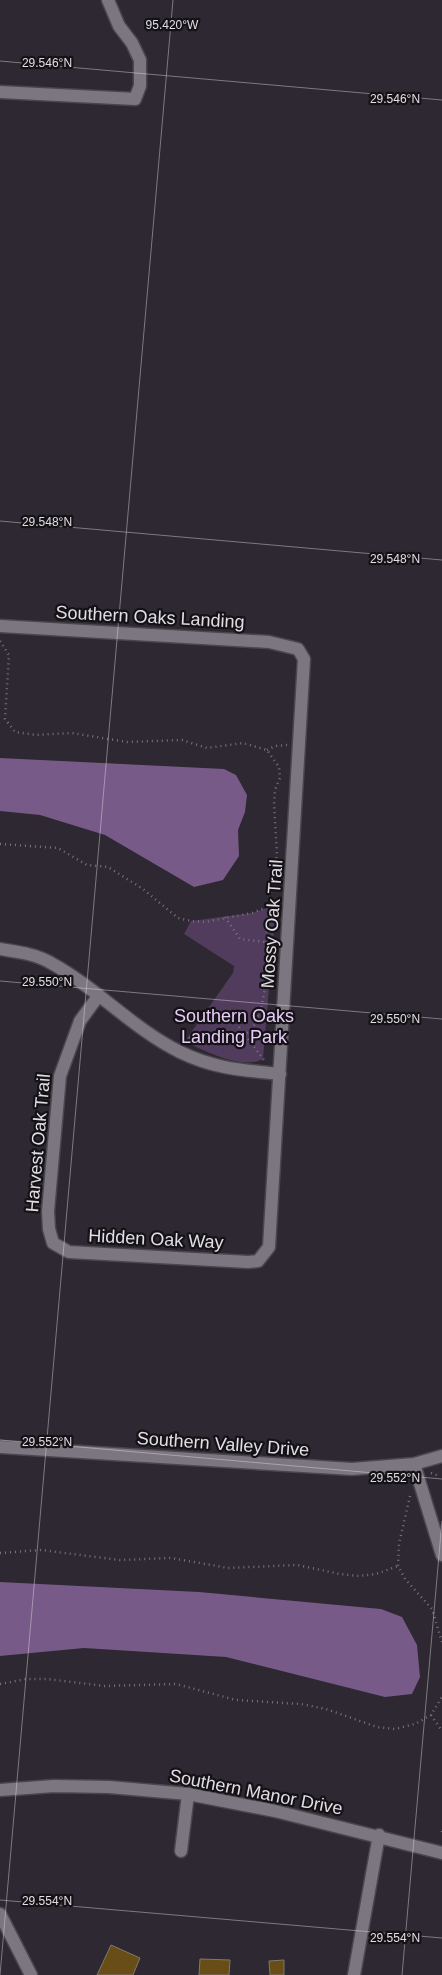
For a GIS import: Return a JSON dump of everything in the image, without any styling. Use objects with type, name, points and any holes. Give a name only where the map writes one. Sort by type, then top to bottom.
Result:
[{"type":"street","points":[[0,92],[135,99],[140,86],[140,60],[132,43],[119,26],[108,0]]},
{"type":"street","name":"Southern Oaks Landing","points":[[0,626],[269,642],[298,649]]},
{"type":"street","name":"Mossy Oak Trail","points":[[258,1260],[269,1246],[277,1074],[301,745],[304,659],[298,649]]},
{"type":"street","points":[[0,949],[26,953],[50,962],[144,1030],[180,1052],[221,1069],[277,1074]]},
{"type":"street","name":"Harvest Oak Trail","points":[[53,1242],[49,1229],[48,1211],[60,1076],[80,1021],[98,995]]},
{"type":"street","name":"Hidden Oak Way","points":[[53,1242],[69,1252],[248,1262],[258,1260]]},
{"type":"street","name":"Southern Valley Drive","points":[[0,1447],[352,1469],[414,1464],[442,1456]]},
{"type":"street","points":[[414,1464],[442,1556]]},
{"type":"street","name":"Southern Manor Drive","points":[[0,1790],[54,1786],[109,1787],[188,1794],[275,1811],[442,1852]]},
{"type":"street","points":[[180,1851],[188,1794]]},
{"type":"street","points":[[354,1975],[379,1835]]},
{"type":"street","points":[[0,1914],[30,1975]]},
{"type":"path","points":[[0,641],[9,655],[5,719],[15,732],[36,735],[72,733],[127,742],[156,739],[182,740],[207,748],[243,743],[267,750],[279,767],[280,778],[275,790],[274,804],[277,855],[266,942],[264,990],[261,1008],[254,1025],[245,1035],[235,1040],[223,1042],[191,1040],[182,1036]]},
{"type":"path","points":[[267,750],[275,746],[301,745]]},
{"type":"path","points":[[0,844],[58,848],[87,865],[108,867],[143,888],[178,918],[205,922],[224,916],[252,913],[270,906]]},
{"type":"path","points":[[224,916],[240,939],[266,942]]},
{"type":"path","points":[[239,1027],[277,1074]]},
{"type":"path","points":[[410,1495],[399,1544],[398,1566],[405,1579],[432,1609],[442,1642]]},
{"type":"path","points":[[0,1553],[48,1551],[120,1560],[171,1558],[228,1568],[297,1565],[359,1576],[376,1574],[398,1566]]},
{"type":"path","points":[[0,1684],[47,1679],[105,1686],[176,1684],[236,1700],[302,1704],[326,1709],[377,1727],[395,1729],[415,1724],[431,1715],[442,1697]]},
{"type":"path","points":[[431,1715],[442,1731]]},
{"type":"green space","name":"Southern Oaks Landing Park","points":[[276,905],[263,1059],[255,1062],[234,1061],[202,1050],[185,1041],[233,973],[234,966],[184,934],[191,921],[252,913]]},
{"type":"shaded area","points":[[0,758],[224,769],[236,775],[247,795],[245,812],[238,830],[239,856],[223,880],[194,887],[105,835],[40,815],[0,811]]},
{"type":"shaded area","points":[[0,1582],[199,1592],[381,1609],[402,1617],[417,1645],[420,1677],[412,1694],[385,1697],[226,1657],[84,1648],[0,1656]]},
{"type":"building","points":[[111,1945],[140,1958],[133,1975],[97,1975]]},
{"type":"building","points":[[200,1959],[230,1960],[229,1975],[199,1975]]},
{"type":"building","points":[[284,1960],[284,1975],[270,1975],[269,1961]]}]
